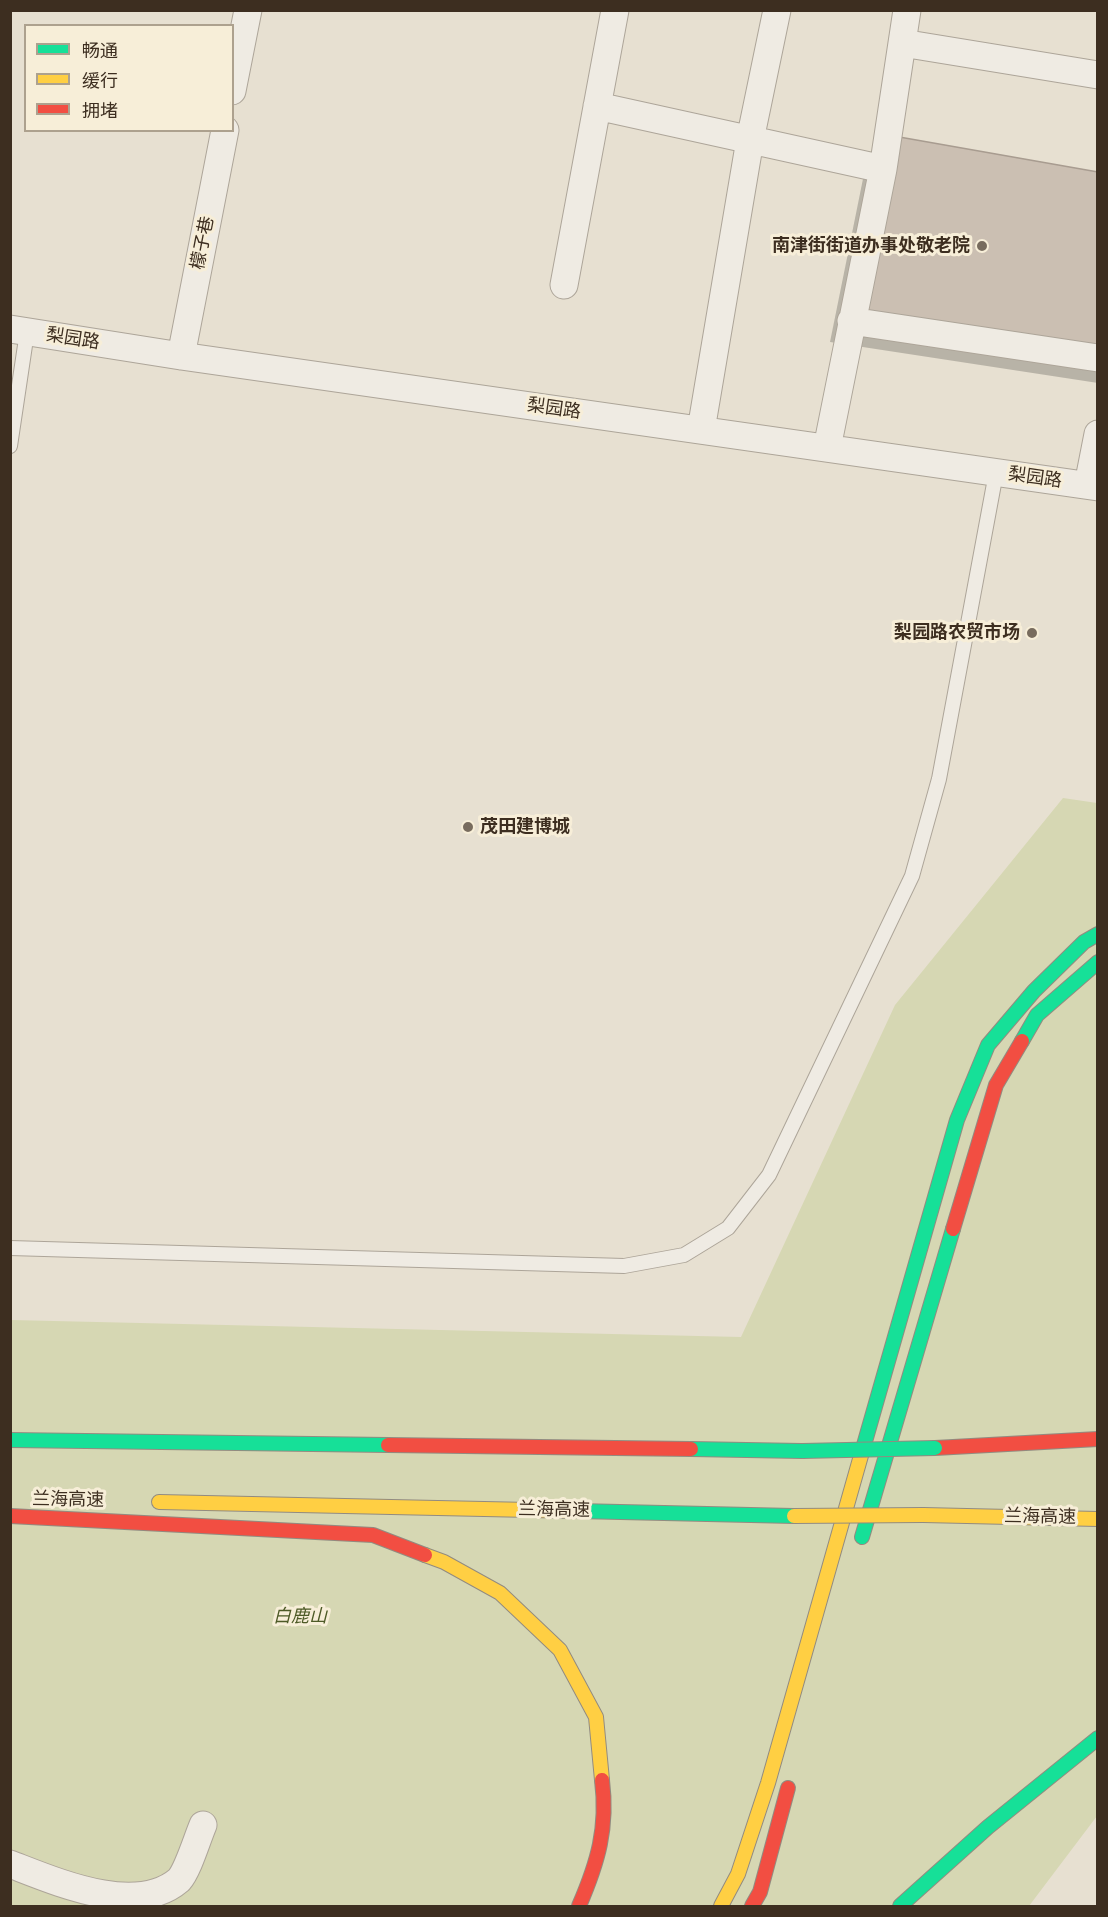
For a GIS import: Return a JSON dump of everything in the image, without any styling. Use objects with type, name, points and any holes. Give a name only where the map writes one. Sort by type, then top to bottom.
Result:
[{"type":"highway","points":[[721,1906],[738,1874],[768,1782],[957,1120],[988,1045],[1034,991],[1084,942],[1098,934]]},
{"type":"highway","points":[[858,1551],[996,1085],[1037,1016],[1098,962]]},
{"type":"highway","points":[[10,1440],[802,1451],[935,1448],[1098,1439]]},
{"type":"highway","points":[[935,1448],[1098,1452]]},
{"type":"highway","name":"兰海高速","points":[[141,1502],[794,1516],[923,1515],[1098,1519]]},
{"type":"highway","points":[[10,1516],[373,1535],[444,1562],[500,1593],[560,1650],[596,1718],[605,1804],[597,1864],[579,1906]]},
{"type":"highway","points":[[900,1906],[988,1827],[1098,1738]]},
{"type":"highway","points":[[752,1906],[760,1892],[791,1778]]},
{"type":"street","points":[[234,81],[248,10]]},
{"type":"street","points":[[564,285],[615,10]]},
{"type":"street","points":[[701,430],[750,140],[777,10]]},
{"type":"street","points":[[827,448],[883,169],[907,10]]},
{"type":"street","points":[[902,43],[1098,75]]},
{"type":"street","points":[[597,106],[883,169]]},
{"type":"street","name":"檬子巷","points":[[181,356],[225,132]]},
{"type":"street","points":[[851,321],[1098,358]]},
{"type":"street","name":"梨园路","points":[[19,330],[181,356],[1093,486]]},
{"type":"street","points":[[1093,486],[1098,434]]},
{"type":"street","points":[[10,1864],[86,1893],[126,1900],[154,1897],[180,1879],[202,1825]]},
{"type":"lane","points":[[10,446],[19,330]]},
{"type":"lane","points":[[10,1248],[624,1266],[684,1255],[728,1228],[769,1175],[912,876],[939,779],[996,473]]},
{"type":"green space","name":"白鹿山","points":[[1063,798],[1097,803],[1097,1816],[1029,1906],[11,1906],[11,1320],[741,1337],[895,1005]]},
{"type":"building","name":"南津街街道办事处敬老院","points":[[888,135],[1098,172],[1098,358],[851,321]]},
{"type":"traffic: fast","points":[[862,1452],[957,1120],[988,1045],[1034,991],[1084,942],[1098,934]]},
{"type":"traffic: fast","points":[[1022,1041],[1037,1015],[1098,962]]},
{"type":"traffic: fast","points":[[862,1537],[953,1229]]},
{"type":"traffic: fast","points":[[10,1440],[388,1445]]},
{"type":"traffic: fast","points":[[802,1451],[935,1448]]},
{"type":"traffic: fast","points":[[691,1449],[802,1451]]},
{"type":"traffic: fast","points":[[577,1511],[794,1516]]},
{"type":"traffic: fast","points":[[900,1906],[988,1827],[1098,1738]]},
{"type":"traffic: slow","points":[[721,1906],[738,1874],[768,1783],[862,1452]]},
{"type":"traffic: slow","points":[[159,1502],[577,1511]]},
{"type":"traffic: slow","points":[[923,1515],[1098,1519]]},
{"type":"traffic: slow","points":[[794,1516],[923,1515]]},
{"type":"traffic: slow","points":[[425,1555],[444,1562],[500,1593],[560,1650],[596,1717],[602,1780]]},
{"type":"traffic: jam","points":[[953,1229],[996,1085],[1022,1041]]},
{"type":"traffic: jam","points":[[935,1448],[1098,1439]]},
{"type":"traffic: jam","points":[[388,1445],[691,1449]]},
{"type":"traffic: jam","points":[[10,1516],[373,1535],[425,1555]]},
{"type":"traffic: jam","points":[[579,1906],[600,1844],[604,1814],[602,1780]]},
{"type":"traffic: jam","points":[[752,1906],[760,1892],[788,1788]]},
{"type":"place","name":"南津街街道办事处敬老院","points":[[982,246]]},
{"type":"place","name":"梨园路农贸市场","points":[[1032,633]]},
{"type":"place","name":"茂田建博城","points":[[468,827]]}]
